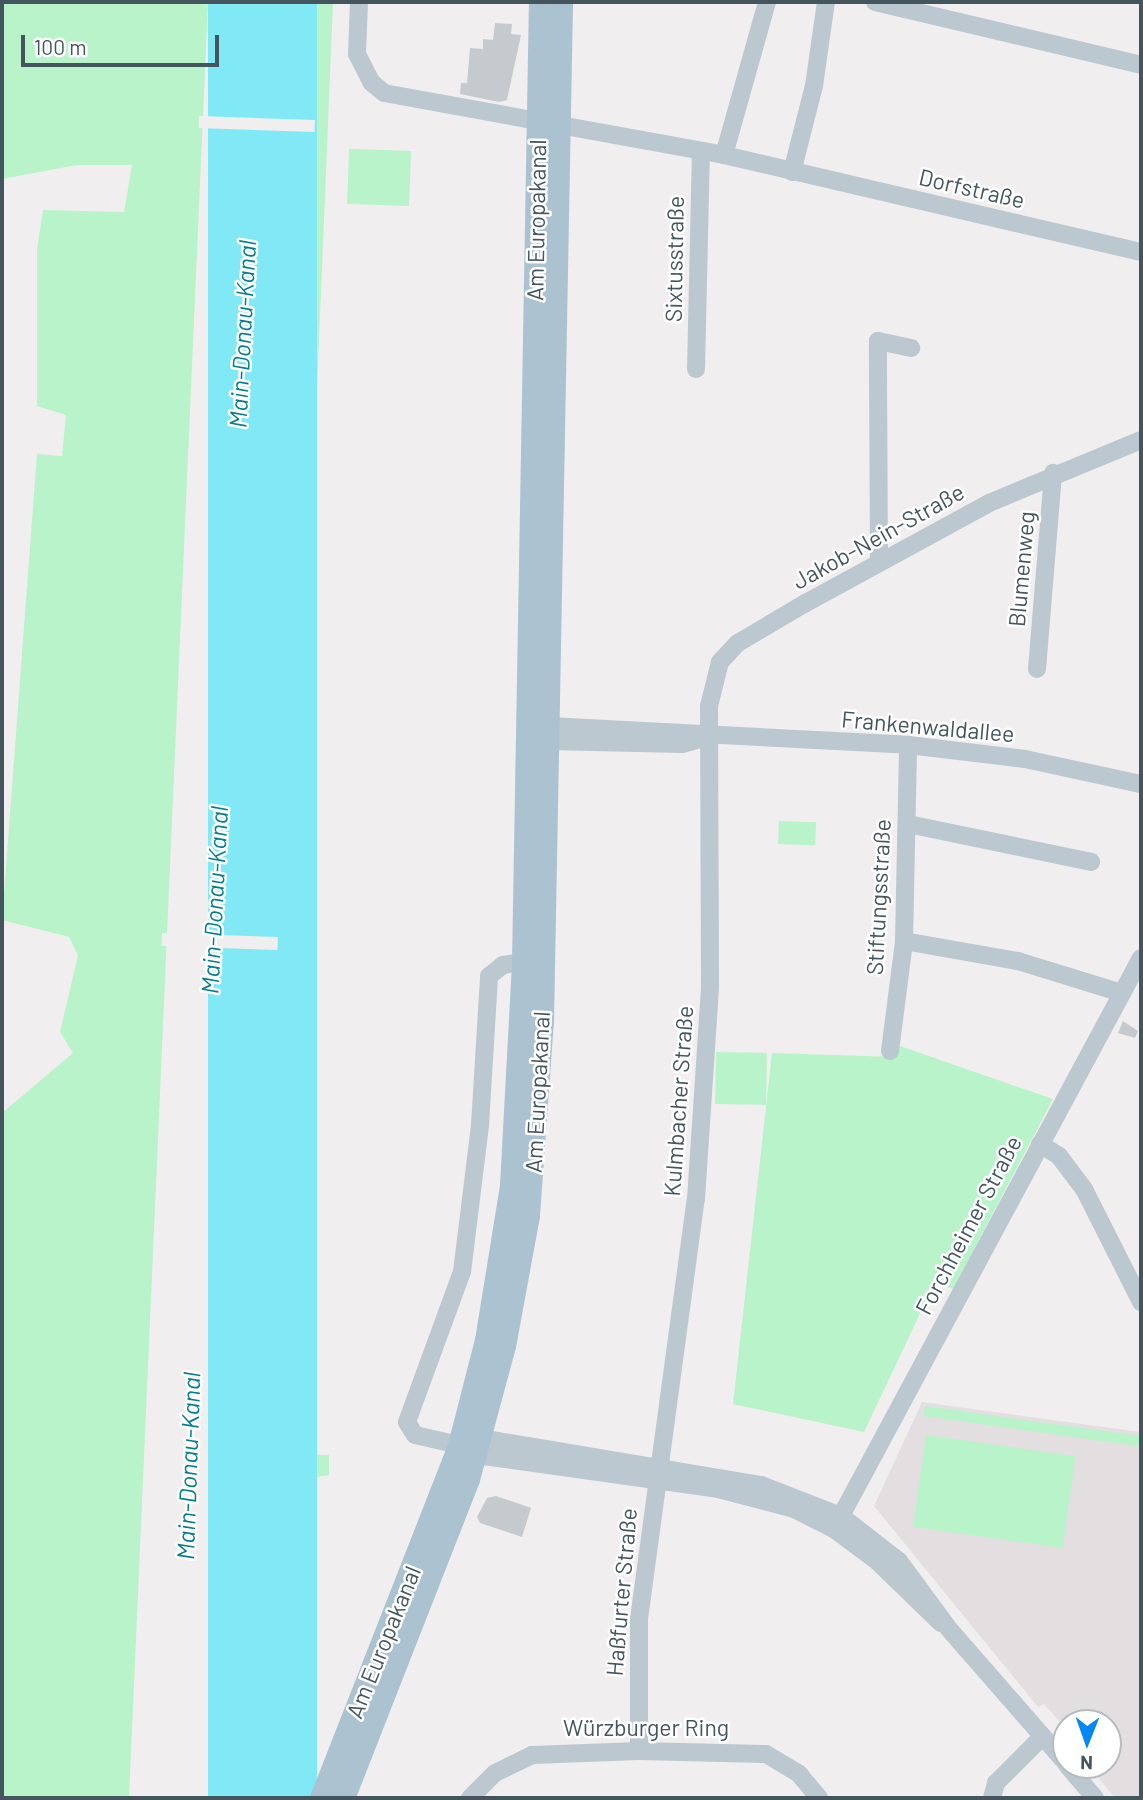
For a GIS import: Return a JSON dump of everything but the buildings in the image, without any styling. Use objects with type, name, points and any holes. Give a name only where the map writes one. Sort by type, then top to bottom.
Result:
[{"type":"main road","points":[[540,2],[549,122]]},
{"type":"main road","points":[[549,122],[561,2]]},
{"type":"main road","name":"Am Europakanal","points":[[343,1798],[471,1446],[513,1306],[532,1175],[540,1082],[549,122]]},
{"type":"main road","name":"Am Europakanal","points":[[321,1798],[471,1446],[511,1185],[523,962],[542,733]]},
{"type":"street","name":"Dorfstraße","points":[[359,2],[357,54],[377,88],[701,150],[1141,251]]},
{"type":"street","points":[[724,155],[767,2]]},
{"type":"street","points":[[792,172],[814,86],[826,2]]},
{"type":"street","points":[[875,2],[1141,65]]},
{"type":"street","name":"Sixtusstraße","points":[[696,369],[701,150]]},
{"type":"street","points":[[879,562],[878,341],[911,348]]},
{"type":"street","name":"Jakob-Nein-Straße","points":[[708,738],[714,679],[728,652],[879,562],[1053,473],[1141,440]]},
{"type":"street","name":"Blumenweg","points":[[1037,669],[1053,473]]},
{"type":"street","name":"Frankenwaldallee","points":[[542,733],[683,731],[708,738],[908,745],[1025,760],[1141,785]]},
{"type":"street","name":"Kulmbacher Straße","points":[[658,1473],[696,1199],[706,1058],[708,738]]},
{"type":"street","name":"Stiftungsstraße","points":[[890,1051],[904,941],[908,745]]},
{"type":"street","points":[[908,824],[1091,862]]},
{"type":"street","points":[[904,941],[1018,961],[1122,993]]},
{"type":"street","name":"Forchheimer Straße","points":[[837,1522],[1141,958]]},
{"type":"street","points":[[523,962],[503,965],[489,976],[480,1125],[462,1272],[407,1422],[415,1434],[471,1446],[761,1485],[837,1522],[899,1561],[949,1629],[1052,1746]]},
{"type":"street","points":[[1040,1144],[1059,1156],[1084,1189],[1141,1302]]},
{"type":"street","name":"Haßfurter Straße","points":[[639,1751],[639,1619],[658,1473]]},
{"type":"street","points":[[992,1798],[996,1783],[1043,1736]]},
{"type":"street","name":"Würzburger Ring","points":[[470,1798],[495,1773],[532,1755],[639,1751],[766,1754],[799,1774],[819,1798]]},
{"type":"street","points":[[1079,1779],[1095,1798]]},
{"type":"shaded area","points":[[922,1402],[1141,1432],[1141,1798],[1115,1798],[1099,1779],[1122,1779],[1122,1709],[1052,1709],[1052,1713],[1044,1704],[1038,1707],[874,1506]]},
{"type":"green space","points":[[2,2],[208,2],[129,1798],[2,1798],[2,1113],[73,1053],[60,1032],[78,955],[69,937],[2,920],[37,454],[62,456],[66,415],[37,406],[37,249],[43,210],[124,212],[132,165],[77,165],[2,179]]},
{"type":"green space","points":[[317,2],[333,2],[294,946],[255,1798],[235,1798]]},
{"type":"green space","points":[[349,149],[411,151],[409,206],[347,204]]},
{"type":"green space","points":[[779,821],[816,822],[815,845],[778,844]]},
{"type":"green space","points":[[900,1046],[1053,1099],[953,1289],[935,1282],[864,1432],[733,1404],[772,1053],[895,1057]]},
{"type":"green space","points":[[716,1052],[767,1053],[766,1105],[715,1104]]},
{"type":"green space","points":[[301,1137],[316,1138],[314,1170],[299,1169]]},
{"type":"green space","points":[[925,1406],[1141,1436],[1139,1446],[924,1416]]},
{"type":"green space","points":[[926,1435],[1076,1456],[1063,1548],[913,1527]]},
{"type":"green space","points":[[281,1454],[329,1455],[329,1475],[293,1480],[290,1488],[280,1488]]},
{"type":"water","name":"Main-Donau-Kanal","points":[[208,2],[317,2],[317,1798],[208,1798]]},
{"type":"pier","points":[[199,116],[315,120],[315,132],[199,128]]},
{"type":"pier","points":[[162,933],[278,937],[277,950],[162,946]]}]
